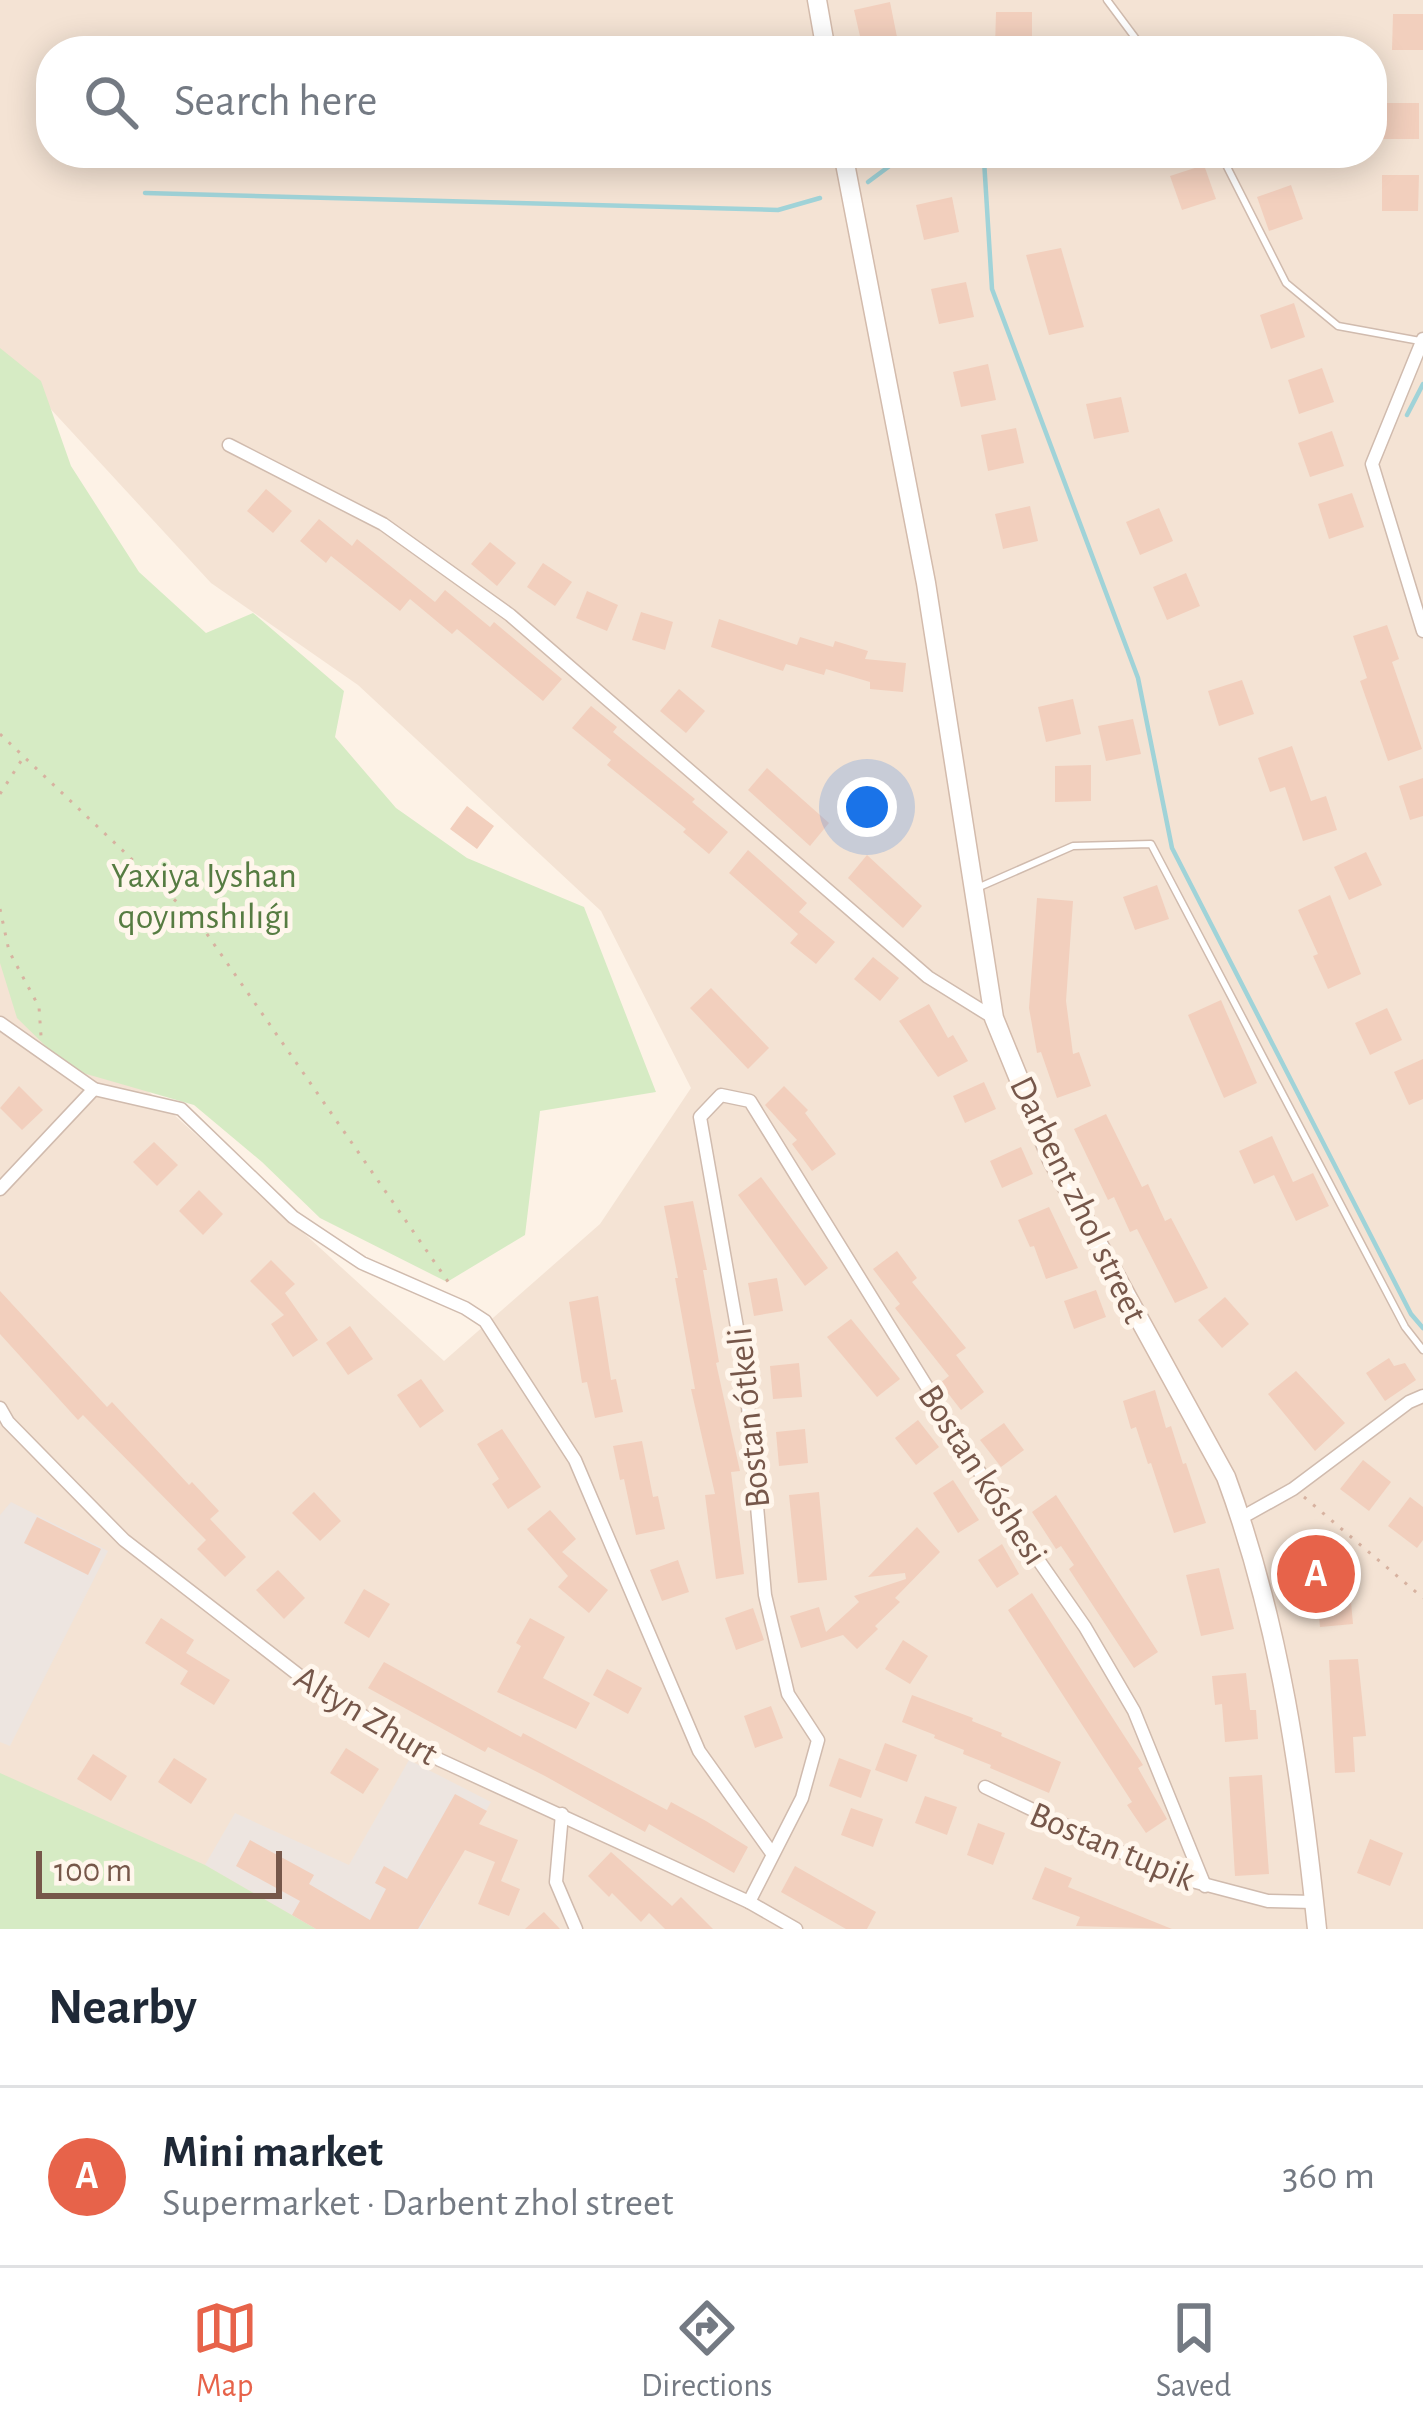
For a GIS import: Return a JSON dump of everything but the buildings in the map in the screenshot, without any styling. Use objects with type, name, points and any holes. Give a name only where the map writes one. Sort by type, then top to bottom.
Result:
[{"type":"main road","points":[[817,0],[823,36]]},
{"type":"main road","name":"Darbent zhol street","points":[[847,168],[926,584],[994,1018],[1052,1160],[1226,1478],[1241,1518],[1274,1631],[1317,1929]]},
{"type":"street","points":[[1422,341],[1373,455],[1373,470],[1423,631]]},
{"type":"street","points":[[229,445],[383,524],[510,615],[928,977],[994,1018]]},
{"type":"street","points":[[0,1023],[94,1089],[181,1109],[293,1216],[362,1263],[485,1321],[575,1460],[699,1750],[771,1852],[749,1902]]},
{"type":"street","points":[[0,1189],[94,1089]]},
{"type":"street","name":"Bostan ótkeli","points":[[721,1095],[700,1117],[746,1373],[765,1594],[788,1694],[818,1740],[802,1798],[771,1852]]},
{"type":"street","name":"Bostan kóshesi","points":[[721,1095],[750,1101],[1000,1504],[1085,1627],[1134,1711],[1205,1886]]},
{"type":"street","points":[[1241,1518],[1293,1489],[1423,1396]]},
{"type":"street","name":"Altyn Zhurt","points":[[0,1408],[8,1422],[124,1540],[318,1690],[440,1760],[749,1902],[796,1929]]},
{"type":"street","name":"Bostan tupik","points":[[985,1787],[1169,1875],[1268,1901],[1314,1902]]},
{"type":"street","points":[[562,1814],[556,1882],[576,1929]]},
{"type":"lane","points":[[1107,0],[1134,36]]},
{"type":"lane","points":[[1228,168],[1286,283],[1338,326],[1422,341]]},
{"type":"lane","points":[[972,890],[1072,846],[1151,844],[1405,1328],[1423,1350]]},
{"type":"path","points":[[0,734],[200,924],[465,1308]]},
{"type":"path","points":[[0,794],[24,757]]},
{"type":"path","points":[[0,908],[9,951],[39,1006],[43,1052]]},
{"type":"path","points":[[1293,1489],[1423,1598]]},
{"type":"shaded area","points":[[0,0],[1423,0],[1423,1929],[0,1929],[0,956],[444,1361],[600,1224],[691,1088],[601,911],[358,685],[211,583],[0,354]]},
{"type":"shaded area","points":[[11,1502],[108,1551],[10,1746],[0,1742],[0,1515]]},
{"type":"shaded area","points":[[409,1760],[491,1802],[420,1929],[316,1929],[205,1865],[235,1813],[349,1865]]},
{"type":"green space","name":"Yaxiya Iyshan qoyımshılıǵı","points":[[0,348],[41,381],[71,466],[139,572],[206,633],[253,613],[344,691],[335,737],[396,808],[467,858],[584,907],[656,1092],[540,1111],[525,1235],[447,1282],[320,1218],[194,1105],[69,1069],[17,1018],[0,963]]},
{"type":"green space","points":[[0,1773],[205,1865],[316,1929],[0,1929]]},
{"type":"waterway","points":[[868,182],[887,168]]},
{"type":"waterway","points":[[984,168],[992,289],[1138,678],[1172,848],[1411,1314],[1423,1328]]},
{"type":"waterway","points":[[145,193],[778,210],[820,198]]},
{"type":"waterway","points":[[1407,415],[1423,384]]},
{"type":"place","name":"Mini market","points":[[1316,1574]]}]
